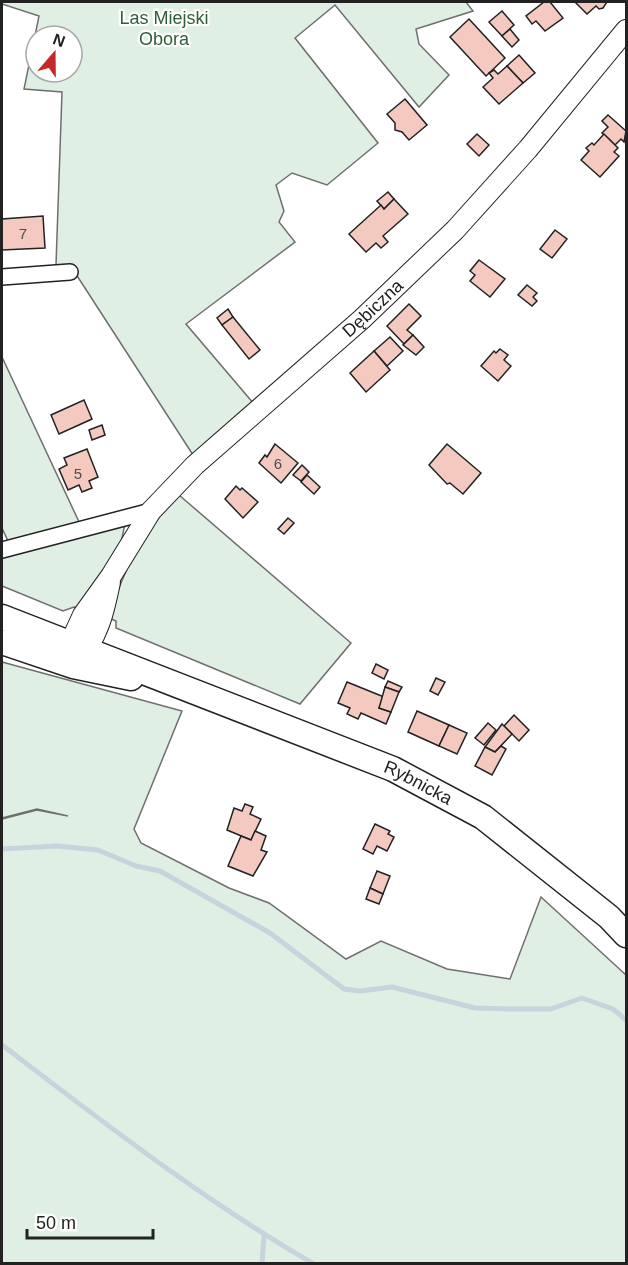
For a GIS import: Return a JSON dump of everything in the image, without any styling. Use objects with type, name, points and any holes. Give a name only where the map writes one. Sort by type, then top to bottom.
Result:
[{"type":"main road","name":"Rybnicka","points":[[2,617],[78,652],[356,753],[440,793],[483,817],[609,917],[627,935]]},
{"type":"main road","name":"Rybnicka","points":[[2,642],[78,652]]},
{"type":"street","name":"Dębiczna","points":[[78,652],[104,613],[111,576],[151,511],[195,465],[362,319],[456,230],[528,149],[627,30]]},
{"type":"street","points":[[2,277],[70,272]]},
{"type":"street","points":[[2,550],[151,511]]},
{"type":"green space","name":"Las Miejski Obora","points":[[2,2],[466,2],[473,11],[416,29],[419,44],[449,75],[419,107],[335,5],[295,38],[378,143],[327,185],[292,173],[276,185],[284,211],[279,222],[295,242],[186,324],[254,404],[195,458],[72,268],[56,265],[62,92],[24,89],[25,84],[84,84],[84,24],[37,24],[39,16],[2,4]]},
{"type":"green space","points":[[2,357],[80,524],[9,543],[2,528]]},
{"type":"green space","points":[[179,495],[351,643],[300,704],[116,628],[116,621],[109,618],[121,583],[136,552],[155,523]]},
{"type":"green space","points":[[125,524],[120,547],[80,608],[74,607],[63,611],[2,586],[2,557]]},
{"type":"green space","points":[[2,662],[182,711],[134,829],[141,843],[229,888],[269,903],[346,959],[381,941],[447,969],[510,979],[541,897],[626,975],[626,1263],[2,1263],[2,819],[37,810],[68,816],[37,809],[2,818]]},
{"type":"building","points":[[544,2],[550,2],[563,18],[545,31],[536,21],[532,24],[526,16]]},
{"type":"building","points":[[575,2],[607,2],[603,8],[599,9],[596,6],[587,14]]},
{"type":"building","points":[[502,11],[514,25],[502,36],[489,22]]},
{"type":"building","points":[[469,19],[505,58],[486,76],[450,37]]},
{"type":"building","points":[[510,29],[519,40],[512,47],[502,36]]},
{"type":"building","points":[[519,55],[535,73],[523,83],[507,66]]},
{"type":"building","points":[[507,66],[523,83],[499,104],[483,87],[493,78],[489,73],[494,70],[498,74]]},
{"type":"building","points":[[405,99],[427,125],[409,140],[402,132],[395,130],[395,123],[387,114]]},
{"type":"building","points":[[608,115],[626,131],[624,142],[621,139],[615,145],[602,133],[608,127],[602,121]]},
{"type":"building","points":[[477,134],[489,145],[479,156],[467,144]]},
{"type":"building","points":[[604,134],[618,148],[614,152],[619,156],[600,177],[581,160],[589,151],[586,148],[592,143],[594,145]]},
{"type":"building","points":[[388,192],[394,199],[384,209],[377,201]]},
{"type":"building","points":[[394,199],[408,214],[383,236],[388,242],[381,248],[376,243],[366,252],[349,234],[381,205],[384,209]]},
{"type":"building","points":[[43,216],[45,248],[2,250],[2,219]]},
{"type":"building","points":[[555,230],[567,239],[552,258],[540,249]]},
{"type":"building","points":[[479,260],[505,279],[490,297],[470,281],[475,275],[470,271]]},
{"type":"building","points":[[527,285],[537,293],[533,297],[537,301],[532,306],[518,295]]},
{"type":"building","points":[[409,304],[421,316],[407,330],[413,335],[404,344],[387,326]]},
{"type":"building","points":[[228,309],[233,317],[222,325],[217,318]]},
{"type":"building","points":[[233,317],[260,350],[249,359],[222,325]]},
{"type":"building","points":[[413,335],[424,347],[416,355],[403,345]]},
{"type":"building","points":[[390,337],[403,351],[387,366],[374,351]]},
{"type":"building","points":[[500,349],[508,355],[504,360],[511,366],[498,381],[481,366],[494,351],[496,353]]},
{"type":"building","points":[[374,351],[390,370],[366,392],[350,373]]},
{"type":"building","points":[[84,400],[92,419],[59,434],[51,415]]},
{"type":"building","points":[[102,425],[105,435],[92,440],[89,430]]},
{"type":"building","points":[[275,444],[298,463],[281,483],[259,463],[265,455],[267,457]]},
{"type":"building","points":[[447,444],[481,473],[463,494],[450,483],[447,484],[429,465]]},
{"type":"building","points":[[87,449],[98,477],[89,481],[92,488],[82,492],[79,485],[68,490],[59,469],[67,465],[64,458]]},
{"type":"building","points":[[302,465],[309,472],[301,481],[293,475]]},
{"type":"building","points":[[307,475],[320,487],[314,494],[301,482]]},
{"type":"building","points":[[236,486],[240,490],[242,488],[258,502],[243,518],[225,499]]},
{"type":"building","points":[[288,518],[294,523],[284,534],[278,529]]},
{"type":"building","points":[[376,664],[388,670],[384,679],[372,673]]},
{"type":"building","points":[[436,678],[445,682],[438,695],[430,691]]},
{"type":"building","points":[[388,681],[402,687],[399,692],[385,687]]},
{"type":"building","points":[[347,682],[384,697],[379,708],[391,712],[386,724],[361,713],[358,719],[347,714],[350,708],[338,703]]},
{"type":"building","points":[[385,687],[399,692],[391,712],[379,708]]},
{"type":"building","points":[[417,711],[449,725],[439,746],[408,732]]},
{"type":"building","points":[[514,715],[529,730],[519,741],[504,726]]},
{"type":"building","points":[[488,723],[496,730],[484,745],[475,738]]},
{"type":"building","points":[[502,724],[512,734],[495,752],[485,747]]},
{"type":"building","points":[[449,725],[467,733],[457,754],[439,746]]},
{"type":"building","points":[[501,746],[506,749],[492,775],[475,766],[485,747],[495,752]]},
{"type":"building","points":[[245,804],[253,807],[250,814],[261,819],[251,840],[227,830],[234,808],[242,811]]},
{"type":"building","points":[[375,824],[390,831],[388,834],[394,837],[387,851],[377,846],[373,854],[363,849]]},
{"type":"building","points":[[255,831],[266,836],[261,850],[267,852],[253,876],[228,866],[241,836],[251,840]]},
{"type":"building","points":[[377,871],[390,876],[383,894],[370,888]]},
{"type":"building","points":[[370,888],[383,894],[379,904],[366,899]]},
{"type":"waterway","points":[[2,849],[57,846],[98,850],[136,866],[160,871],[270,933],[344,989],[360,991],[392,987],[475,1008],[551,1009],[582,998],[613,1009],[626,1020]]},
{"type":"waterway","points":[[2,1045],[193,1187],[314,1264]]},
{"type":"waterway","points":[[262,1264],[264,1235]]}]
